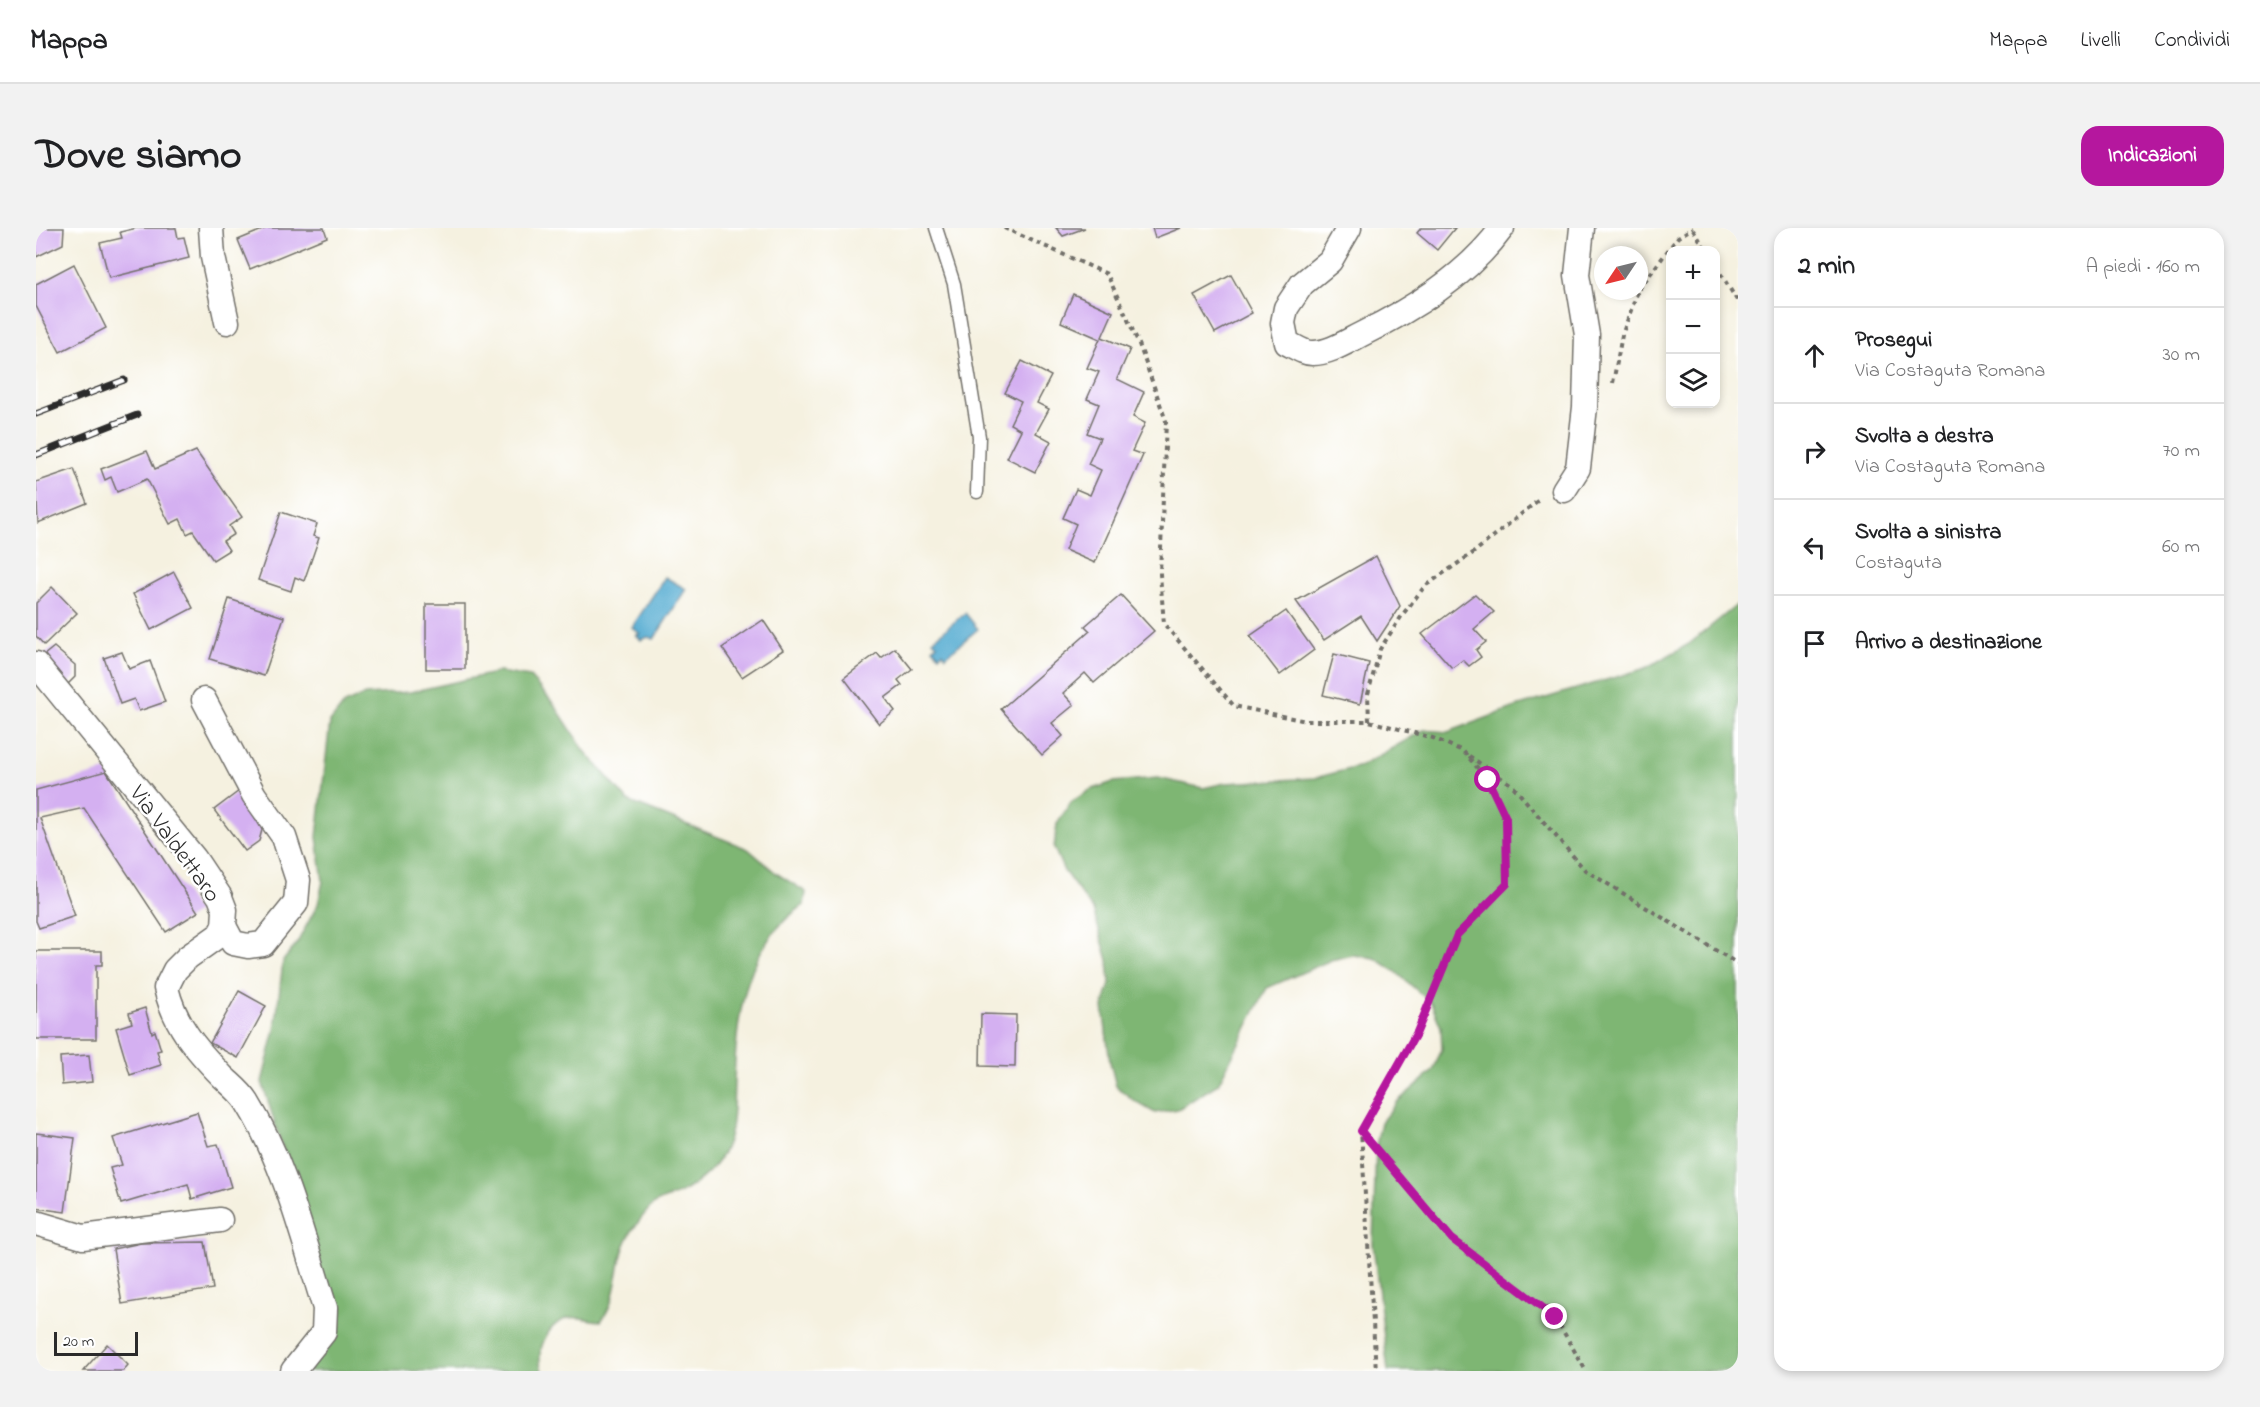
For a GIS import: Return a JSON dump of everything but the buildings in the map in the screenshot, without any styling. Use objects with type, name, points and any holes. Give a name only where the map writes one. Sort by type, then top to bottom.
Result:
[{"type":"street","points":[[211,228],[213,257],[227,322]]},
{"type":"street","points":[[1349,228],[1330,261],[1302,284],[1286,308],[1283,323],[1287,343],[1311,354],[1338,346],[1389,321],[1446,285],[1491,244],[1502,228]]},
{"type":"street","points":[[1554,493],[1578,468],[1585,407],[1587,335],[1577,275],[1582,228]]},
{"type":"street","name":"Via Valdettaro","points":[[36,664],[213,884],[225,910],[224,926],[219,935],[188,957],[175,970],[166,988],[172,1011],[180,1028],[195,1048],[245,1100],[273,1149],[326,1308],[324,1332],[293,1371]]},
{"type":"street","points":[[204,700],[254,795],[284,837],[298,880],[296,903],[263,944],[248,946],[233,944],[224,926]]},
{"type":"street","points":[[36,1223],[82,1237],[220,1220]]},
{"type":"lane","points":[[936,228],[954,284],[977,425],[977,492]]},
{"type":"path","points":[[1004,228],[1107,274],[1139,344],[1166,421],[1160,574],[1164,624],[1234,706],[1306,721],[1369,721],[1433,738],[1463,751],[1512,785],[1585,870],[1738,964]]},
{"type":"path","points":[[1648,277],[1678,237],[1693,228],[1704,246]]},
{"type":"path","points":[[1720,273],[1738,302]]},
{"type":"path","points":[[1369,721],[1368,694],[1380,649],[1425,586],[1554,493]]},
{"type":"path","points":[[1376,1371],[1361,1131],[1417,1032],[1457,935],[1507,884],[1506,818],[1488,780],[1463,751]]},
{"type":"path","points":[[1361,1131],[1452,1239],[1555,1317],[1586,1371]]},
{"type":"green space","points":[[1738,604],[1738,1371],[1388,1371],[1373,1244],[1376,1146],[1381,1122],[1397,1102],[1433,1071],[1442,1049],[1441,1027],[1431,1003],[1395,971],[1375,958],[1353,955],[1331,960],[1267,988],[1218,1084],[1178,1109],[1155,1113],[1116,1086],[1110,1062],[1103,1007],[1110,984],[1108,960],[1093,910],[1064,871],[1054,848],[1057,824],[1071,802],[1090,790],[1113,782],[1158,778],[1203,788],[1225,783],[1315,778],[1361,766],[1424,730],[1448,732],[1516,707],[1646,668],[1689,644]]},
{"type":"green space","points":[[499,672],[530,677],[554,704],[584,750],[628,801],[748,849],[776,873],[806,892],[804,905],[784,921],[768,940],[747,984],[737,1033],[732,1123],[723,1153],[703,1177],[680,1193],[654,1204],[636,1225],[627,1239],[612,1299],[601,1321],[569,1318],[555,1326],[549,1332],[542,1347],[540,1363],[542,1371],[307,1371],[329,1339],[296,1191],[262,1082],[275,1030],[283,961],[297,943],[318,904],[323,881],[317,837],[330,722],[344,704],[365,695],[410,692]]},
{"type":"water","points":[[665,577],[686,589],[654,639],[648,637],[641,640],[636,635],[640,634],[632,627]]},
{"type":"water","points":[[965,613],[978,629],[946,656],[943,652],[939,655],[933,648],[937,644],[933,640]]},
{"type":"railway","points":[[36,414],[124,380]]},
{"type":"railway","points":[[36,455],[137,415]]},
{"type":"route","points":[[1488,780],[1506,818],[1507,884],[1457,935],[1417,1032],[1361,1131],[1452,1239],[1555,1317]]}]
